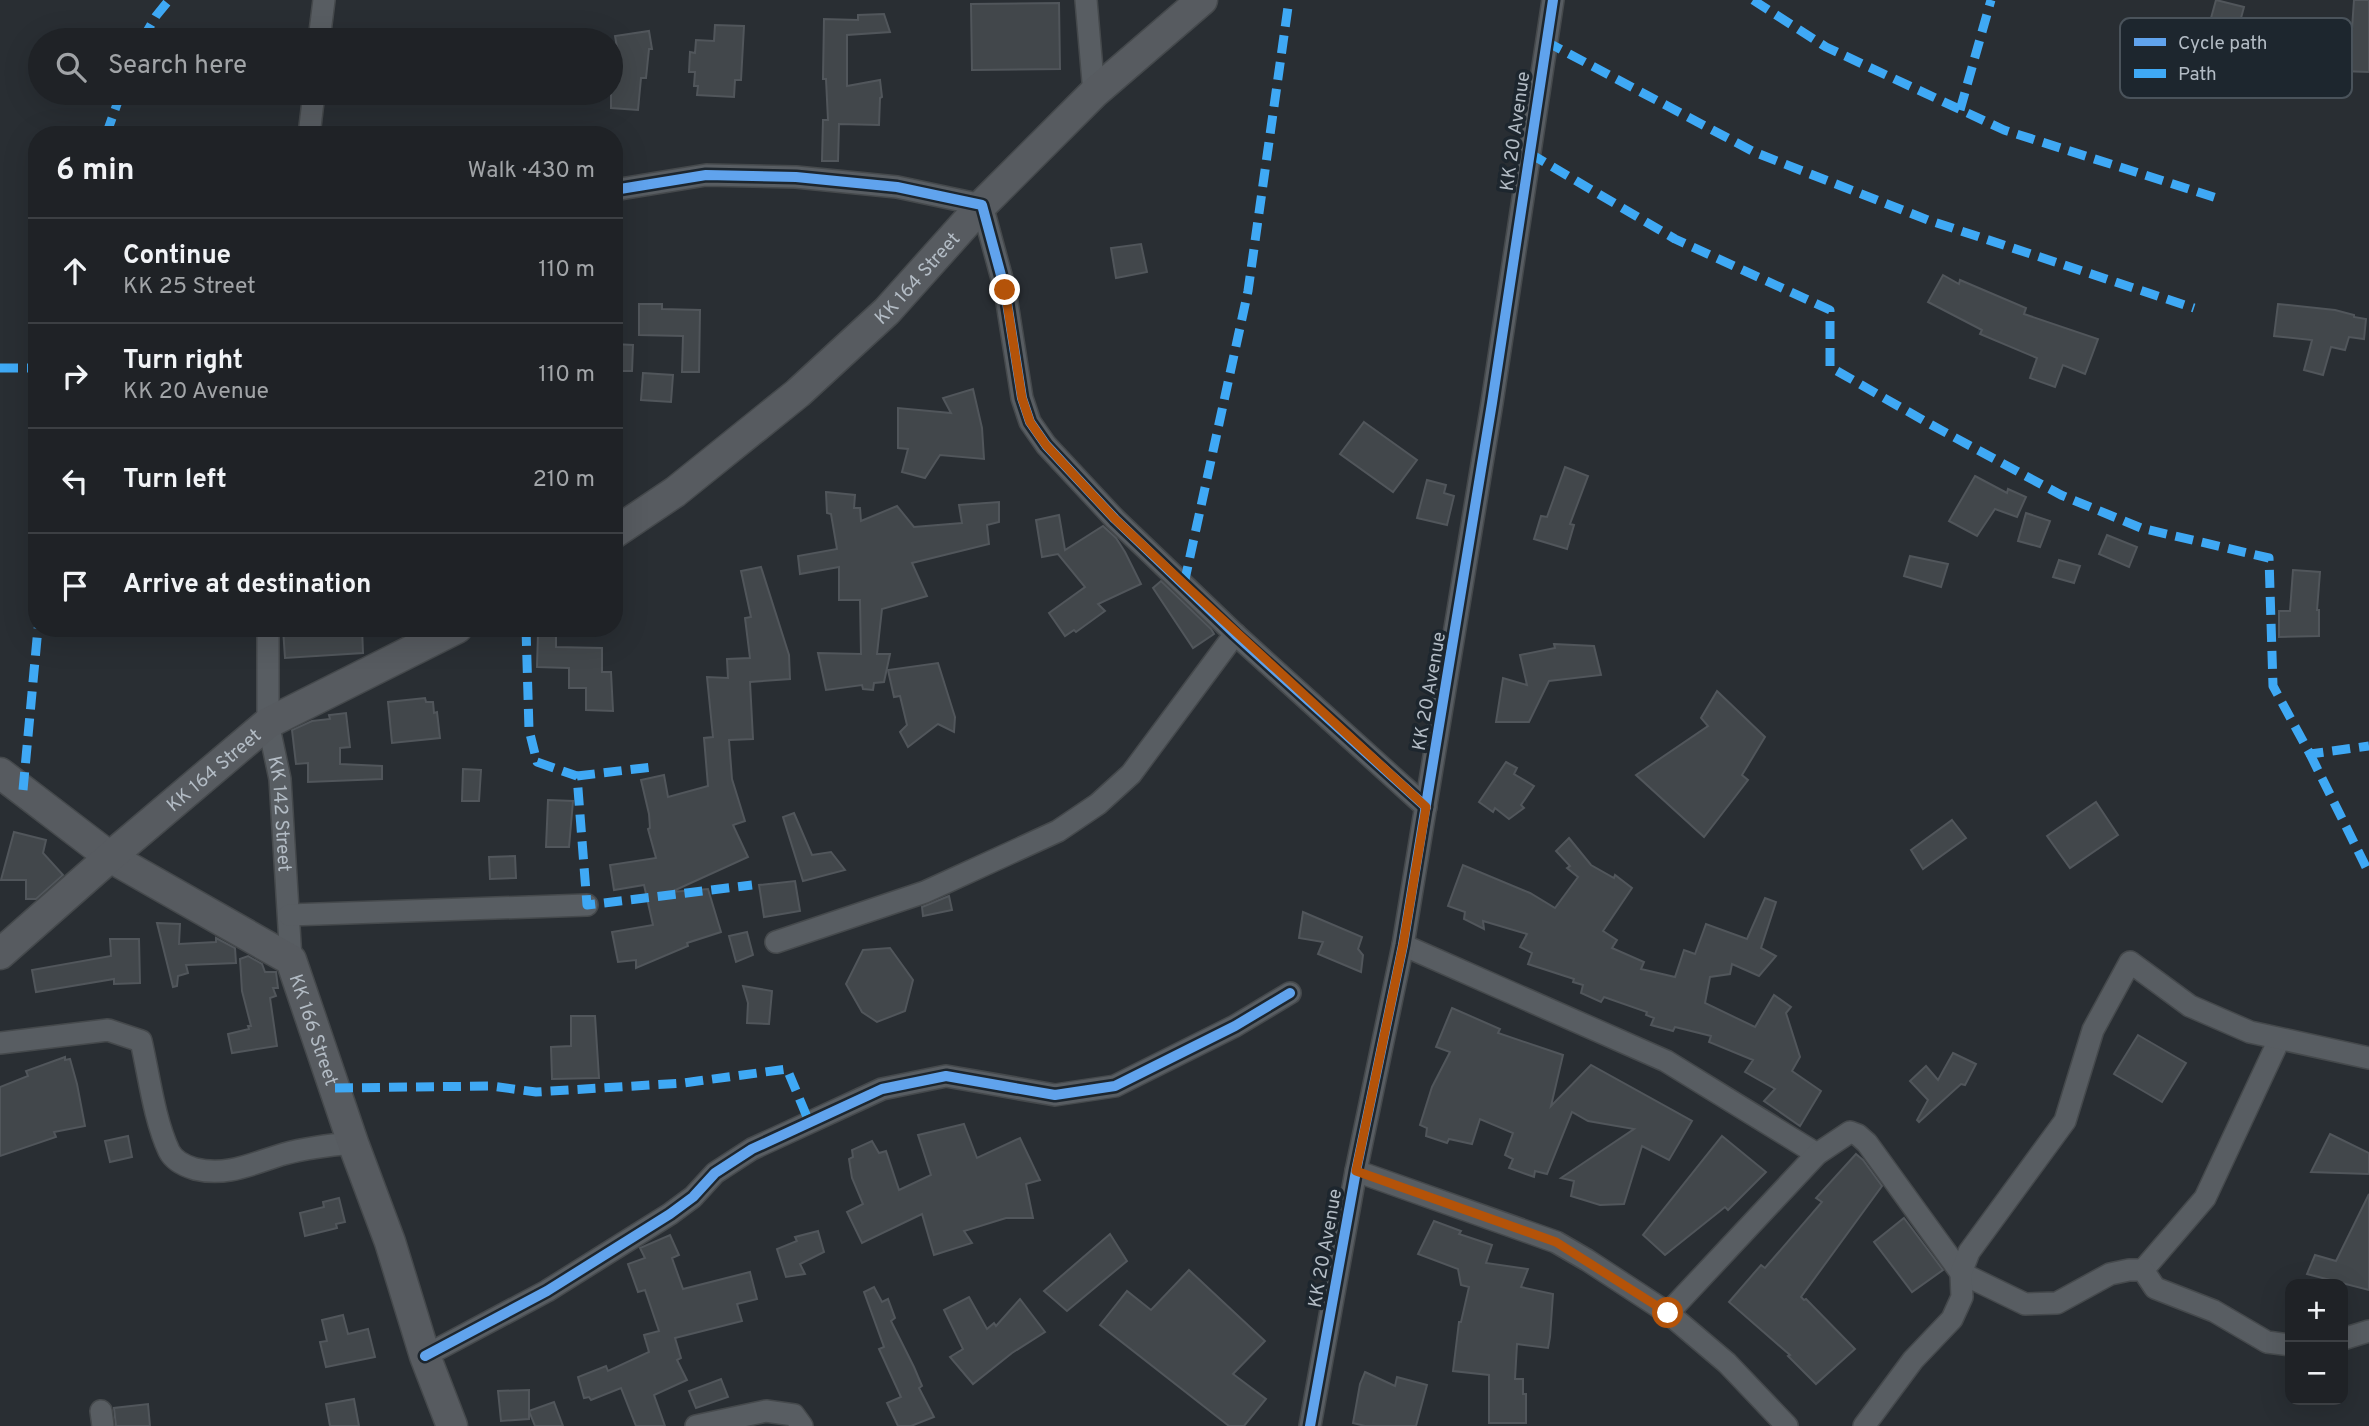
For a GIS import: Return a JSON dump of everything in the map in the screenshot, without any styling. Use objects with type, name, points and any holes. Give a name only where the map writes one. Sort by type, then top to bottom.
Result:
[{"type":"main road","name":"KK 164 Street","points":[[623,527],[675,492],[798,393],[887,311],[982,205],[1094,93],[1202,0]]},
{"type":"main road","name":"KK 164 Street","points":[[0,954],[268,723],[439,637]]},
{"type":"main road","name":"KK 166 Street","points":[[0,773],[110,857],[291,960],[353,1143],[390,1242],[425,1356],[452,1426]]},
{"type":"street","points":[[320,28],[324,0]]},
{"type":"street","points":[[1086,0],[1094,93]]},
{"type":"street","name":"KK 20 Avenue","points":[[1310,1426],[1356,1171],[1403,945],[1492,403],[1553,0]]},
{"type":"street","points":[[310,126],[313,105]]},
{"type":"street","points":[[623,189],[706,175],[796,177],[897,187],[982,205],[1005,290],[1022,398],[1030,422],[1046,445],[1115,519],[1236,634],[1426,807]]},
{"type":"street","points":[[776,942],[925,892],[1058,831],[1098,804],[1130,774],[1236,634]]},
{"type":"street","name":"KK 142 Street","points":[[268,637],[268,723],[280,779],[291,960]]},
{"type":"street","points":[[289,915],[587,905]]},
{"type":"street","points":[[1403,945],[1666,1061],[1817,1154]]},
{"type":"street","points":[[1864,1426],[1913,1360],[1952,1320],[1962,1297],[1961,1273],[1969,1252],[2065,1121],[2093,1030],[2130,962],[2190,1006],[2250,1032],[2369,1058]]},
{"type":"street","points":[[425,1356],[547,1291],[670,1214],[693,1197],[715,1173],[752,1149],[883,1089],[946,1076],[1055,1095],[1115,1086],[1235,1026],[1290,993]]},
{"type":"street","points":[[0,1043],[108,1030],[141,1041],[170,1154],[185,1166],[214,1173],[285,1154],[353,1143]]},
{"type":"street","points":[[1668,1313],[1817,1154],[1850,1132],[1867,1143],[1961,1273],[2025,1304],[2057,1303],[2110,1274],[2143,1270],[2205,1198],[2279,1040]]},
{"type":"street","points":[[1356,1171],[1556,1242],[1668,1313],[1727,1363],[1787,1426]]},
{"type":"street","points":[[2143,1270],[2155,1288],[2214,1311],[2267,1342],[2285,1344]]},
{"type":"street","points":[[2348,1337],[2369,1331]]},
{"type":"street","points":[[696,1426],[766,1411],[794,1415],[802,1426]]},
{"type":"building","points":[[2216,0],[2244,7],[2241,18],[2211,18]]},
{"type":"building","points":[[2354,0],[2369,0],[2369,72],[2352,71]]},
{"type":"building","points":[[1059,3],[1060,69],[972,70],[971,4]]},
{"type":"building","points":[[884,14],[890,32],[847,35],[847,86],[880,80],[882,97],[879,125],[839,124],[838,161],[822,161],[823,120],[828,120],[826,79],[823,79],[824,19],[858,20],[858,15]]},
{"type":"building","points":[[715,25],[744,26],[741,80],[735,80],[734,97],[697,95],[698,86],[694,86],[695,72],[689,72],[690,52],[695,53],[696,40],[714,41]]},
{"type":"building","points":[[649,31],[652,49],[649,49],[646,78],[641,78],[638,110],[611,108],[611,105],[623,105],[623,35]]},
{"type":"building","points":[[1141,244],[1147,272],[1116,278],[1111,248]]},
{"type":"building","points":[[1943,275],[1959,284],[1960,280],[2026,308],[2024,314],[2098,339],[2085,374],[2063,365],[2055,387],[2030,378],[2037,358],[1980,334],[1982,330],[1928,302]]},
{"type":"building","points":[[639,304],[662,304],[662,309],[700,310],[699,372],[682,372],[683,336],[639,335]]},
{"type":"building","points":[[2278,304],[2335,310],[2366,319],[2364,339],[2349,337],[2345,350],[2331,347],[2323,375],[2304,370],[2312,340],[2274,336]]},
{"type":"building","points":[[623,344],[633,345],[632,371],[623,371]]},
{"type":"building","points":[[643,373],[673,375],[671,402],[641,400]]},
{"type":"building","points":[[973,389],[982,428],[984,459],[940,455],[925,478],[902,472],[908,449],[898,448],[898,408],[951,413],[943,398]]},
{"type":"building","points":[[1364,422],[1417,460],[1393,492],[1340,454]]},
{"type":"building","points":[[1565,467],[1588,476],[1570,524],[1574,525],[1567,549],[1534,539],[1541,516],[1547,517]]},
{"type":"building","points":[[1975,476],[2007,493],[2008,489],[2026,497],[2017,517],[1995,509],[1977,536],[1949,521]]},
{"type":"building","points":[[1427,480],[1446,485],[1444,493],[1454,496],[1447,525],[1417,518]]},
{"type":"building","points":[[826,492],[855,495],[854,508],[860,508],[861,521],[897,506],[914,527],[962,523],[959,505],[999,502],[999,522],[987,525],[989,544],[912,563],[927,596],[882,609],[877,654],[890,654],[884,682],[874,683],[873,690],[863,689],[862,685],[826,690],[818,653],[861,654],[860,600],[839,600],[839,567],[800,574],[798,556],[837,549],[831,514],[827,513]]},
{"type":"building","points":[[2026,513],[2050,521],[2040,547],[2018,541]]},
{"type":"building","points":[[1059,515],[1065,550],[1103,526],[1116,538],[1141,584],[1098,604],[1105,611],[1076,632],[1074,630],[1065,636],[1049,613],[1085,587],[1058,554],[1042,557],[1036,520]]},
{"type":"building","points":[[2107,535],[2137,547],[2129,567],[2099,554]]},
{"type":"building","points":[[1910,556],[1948,564],[1941,587],[1904,576]]},
{"type":"building","points":[[2059,560],[2080,566],[2074,583],[2053,577]]},
{"type":"building","points":[[761,567],[789,655],[790,679],[750,682],[753,739],[729,740],[732,779],[745,821],[733,825],[748,857],[671,892],[708,889],[721,932],[687,943],[688,946],[636,968],[636,960],[618,962],[612,932],[653,925],[644,885],[614,890],[610,865],[656,858],[648,829],[649,814],[641,780],[664,775],[668,797],[708,786],[704,738],[713,737],[707,677],[728,678],[727,659],[750,658],[745,618],[751,617],[741,571]]},
{"type":"building","points":[[2293,570],[2320,572],[2317,610],[2319,636],[2279,637],[2279,611],[2290,611]]},
{"type":"building","points":[[1161,581],[1214,634],[1193,648],[1153,588]]},
{"type":"building","points":[[284,637],[362,637],[363,653],[285,658]]},
{"type":"building","points":[[538,637],[556,637],[556,647],[602,648],[602,672],[611,672],[613,711],[586,710],[586,688],[569,688],[569,668],[537,667]]},
{"type":"building","points":[[1554,644],[1594,646],[1601,675],[1549,681],[1529,722],[1496,722],[1503,678],[1527,685],[1520,655],[1555,648]]},
{"type":"building","points":[[938,663],[955,717],[954,732],[938,724],[908,747],[900,732],[907,725],[900,696],[894,697],[888,670]]},
{"type":"building","points":[[1717,691],[1765,737],[1742,775],[1748,780],[1704,837],[1636,775],[1708,726],[1701,718]]},
{"type":"building","points":[[425,698],[426,702],[433,702],[434,713],[437,712],[440,738],[392,743],[388,702]]},
{"type":"building","points":[[346,713],[350,747],[340,748],[340,764],[382,766],[382,779],[308,782],[308,763],[296,764],[292,730],[312,721],[330,719],[329,715]]},
{"type":"building","points":[[1506,762],[1517,768],[1514,774],[1534,786],[1521,805],[1524,808],[1509,819],[1495,808],[1493,812],[1479,802]]},
{"type":"building","points":[[463,769],[481,770],[479,801],[462,801]]},
{"type":"building","points":[[548,800],[573,801],[569,847],[546,847]]},
{"type":"building","points":[[2096,802],[2118,835],[2070,868],[2047,836]]},
{"type":"building","points":[[794,813],[812,855],[831,852],[845,870],[803,881],[783,817]]},
{"type":"building","points":[[1952,820],[1966,838],[1923,869],[1911,850]]},
{"type":"building","points":[[14,832],[46,840],[43,853],[63,875],[36,899],[26,899],[26,880],[1,880]]},
{"type":"building","points":[[1569,838],[1591,865],[1614,878],[1615,875],[1632,888],[1603,931],[1617,940],[1612,948],[1644,962],[1641,969],[1675,977],[1684,950],[1695,954],[1706,924],[1747,939],[1765,898],[1776,902],[1761,948],[1776,956],[1759,976],[1732,964],[1730,974],[1710,977],[1705,1003],[1755,1027],[1774,995],[1791,1007],[1786,1013],[1800,1057],[1792,1071],[1821,1091],[1800,1126],[1764,1101],[1775,1089],[1745,1072],[1753,1060],[1709,1042],[1711,1036],[1675,1027],[1673,1031],[1651,1025],[1654,1018],[1646,1015],[1647,1012],[1604,997],[1601,1002],[1581,993],[1583,985],[1573,982],[1574,979],[1528,964],[1532,953],[1520,947],[1527,934],[1483,921],[1484,929],[1464,919],[1465,912],[1448,906],[1463,865],[1530,893],[1555,908],[1578,877],[1567,868],[1570,866],[1556,851]]},
{"type":"building","points":[[515,856],[516,878],[490,879],[489,857]]},
{"type":"building","points":[[795,881],[800,911],[764,917],[759,885]]},
{"type":"building","points":[[949,896],[952,910],[923,916],[922,907]]},
{"type":"building","points":[[1303,912],[1362,937],[1358,949],[1363,955],[1361,972],[1318,954],[1323,942],[1299,938]]},
{"type":"building","points":[[157,923],[180,924],[179,944],[216,942],[216,938],[235,948],[236,963],[186,965],[188,973],[178,976],[177,986],[173,987]]},
{"type":"building","points":[[747,932],[753,955],[736,962],[729,936]]},
{"type":"building","points":[[110,939],[139,939],[140,983],[114,984],[114,979],[36,992],[32,970],[111,956]]},
{"type":"building","points":[[890,948],[913,980],[905,1011],[877,1022],[862,1012],[846,984],[863,950]]},
{"type":"building","points":[[248,956],[262,964],[265,972],[276,972],[278,988],[273,988],[276,996],[270,998],[277,1046],[232,1053],[228,1034],[249,1029],[248,1026],[251,1026],[242,991],[240,959]]},
{"type":"building","points":[[743,986],[772,991],[769,1024],[747,1023],[748,1003]]},
{"type":"building","points":[[1452,1008],[1500,1029],[1498,1033],[1563,1055],[1551,1106],[1591,1065],[1692,1121],[1669,1160],[1642,1146],[1624,1204],[1600,1205],[1571,1196],[1574,1181],[1561,1178],[1634,1129],[1588,1121],[1572,1112],[1547,1174],[1535,1171],[1534,1177],[1509,1168],[1513,1159],[1505,1155],[1513,1133],[1480,1119],[1472,1144],[1449,1139],[1447,1143],[1426,1136],[1427,1128],[1420,1125],[1432,1087],[1450,1052],[1436,1047]]},
{"type":"building","points":[[571,1016],[595,1016],[599,1078],[552,1079],[551,1047],[571,1046]]},
{"type":"building","points":[[2138,1035],[2186,1063],[2162,1102],[2114,1074]]},
{"type":"building","points":[[1953,1053],[1976,1064],[1965,1085],[1961,1084],[1919,1122],[1917,1120],[1928,1100],[1910,1081],[1926,1066],[1938,1080]]},
{"type":"building","points":[[65,1057],[65,1060],[70,1059],[85,1126],[54,1132],[56,1137],[0,1156],[0,1087],[28,1076],[26,1071]]},
{"type":"building","points":[[964,1124],[977,1158],[1020,1138],[1040,1180],[1026,1184],[1033,1218],[1006,1218],[964,1231],[972,1243],[934,1255],[922,1214],[862,1243],[847,1212],[863,1204],[852,1178],[849,1159],[853,1157],[852,1150],[872,1141],[879,1153],[886,1151],[899,1190],[931,1175],[918,1135]]},
{"type":"building","points":[[2330,1134],[2369,1153],[2369,1174],[2311,1172]]},
{"type":"building","points":[[128,1136],[132,1157],[110,1162],[105,1141]]},
{"type":"building","points":[[1722,1136],[1766,1172],[1728,1210],[1725,1207],[1665,1255],[1643,1235]]},
{"type":"building","points":[[1856,1154],[1882,1186],[1801,1297],[1855,1349],[1816,1384],[1788,1356],[1790,1355],[1729,1302],[1761,1265],[1765,1268],[1822,1202],[1816,1198]]},
{"type":"building","points":[[2369,1194],[2369,1290],[2348,1285],[2348,1279],[2326,1279],[2307,1274],[2315,1255],[2336,1261]]},
{"type":"building","points":[[339,1198],[345,1222],[336,1224],[337,1228],[305,1236],[300,1213],[324,1207],[323,1202]]},
{"type":"building","points":[[1904,1218],[1943,1270],[1912,1292],[1874,1242]]},
{"type":"building","points":[[1434,1221],[1461,1231],[1459,1234],[1492,1245],[1486,1263],[1528,1269],[1521,1287],[1553,1294],[1548,1348],[1517,1344],[1515,1379],[1523,1379],[1526,1423],[1489,1423],[1489,1375],[1453,1371],[1459,1322],[1469,1287],[1461,1285],[1458,1269],[1418,1254]]},
{"type":"building","points":[[818,1231],[824,1252],[800,1264],[805,1274],[786,1277],[777,1249],[797,1241],[795,1237]]},
{"type":"building","points":[[1110,1234],[1127,1261],[1067,1311],[1044,1291]]},
{"type":"building","points":[[670,1235],[679,1255],[672,1258],[683,1289],[750,1272],[757,1299],[737,1304],[742,1321],[675,1338],[681,1358],[677,1360],[687,1380],[654,1395],[665,1426],[636,1426],[621,1388],[591,1400],[589,1397],[584,1398],[578,1377],[606,1366],[608,1371],[649,1352],[644,1335],[659,1331],[645,1290],[638,1292],[628,1264],[645,1258],[640,1248]]},
{"type":"building","points":[[1189,1270],[1265,1341],[1233,1374],[1266,1399],[1244,1426],[1229,1426],[1100,1325],[1127,1291],[1151,1310]]},
{"type":"building","points":[[874,1287],[882,1302],[888,1299],[895,1318],[891,1321],[914,1367],[922,1386],[919,1388],[934,1417],[911,1426],[898,1426],[887,1403],[901,1397],[879,1349],[884,1347],[864,1292]]},
{"type":"building","points":[[969,1297],[987,1329],[994,1323],[996,1326],[1020,1299],[1045,1332],[1012,1353],[973,1384],[950,1357],[963,1349],[944,1310]]},
{"type":"building","points":[[343,1315],[348,1334],[368,1329],[375,1357],[326,1367],[320,1342],[327,1341],[322,1320]]},
{"type":"building","points":[[1365,1372],[1395,1386],[1397,1377],[1427,1385],[1416,1426],[1365,1426],[1353,1423],[1360,1384]]},
{"type":"building","points":[[721,1379],[728,1397],[696,1408],[689,1391]]},
{"type":"building","points":[[529,1390],[529,1419],[501,1421],[498,1391]]},
{"type":"building","points":[[354,1399],[359,1426],[330,1426],[326,1404]]},
{"type":"building","points":[[554,1402],[563,1426],[535,1426],[529,1411]]},
{"type":"building","points":[[148,1404],[150,1426],[116,1426],[114,1408]]},
{"type":"marked path","points":[[149,28],[169,0]]},
{"type":"marked path","points":[[1184,584],[1248,291],[1289,0]]},
{"type":"marked path","points":[[1753,0],[1826,47],[2004,130],[2220,199]]},
{"type":"marked path","points":[[1960,110],[1991,0]]},
{"type":"marked path","points":[[1545,41],[1754,152],[1928,220],[2194,308]]},
{"type":"marked path","points":[[109,126],[117,105]]},
{"type":"marked path","points":[[1529,153],[1675,239],[1830,310],[1830,367],[1928,423],[2061,495],[2141,528],[2269,558],[2273,686],[2310,754],[2369,746]]},
{"type":"marked path","points":[[0,368],[28,368]]},
{"type":"marked path","points":[[23,790],[37,637]]},
{"type":"marked path","points":[[526,637],[529,730],[537,762],[577,776],[587,905],[752,885]]},
{"type":"marked path","points":[[2310,754],[2369,873]]},
{"type":"marked path","points":[[577,776],[652,767]]},
{"type":"marked path","points":[[335,1088],[491,1086],[536,1092],[683,1083],[787,1069],[810,1124]]},
{"type":"cycle path","points":[[1310,1426],[1356,1171],[1403,945],[1492,403],[1553,0]]},
{"type":"cycle path","points":[[623,189],[706,175],[796,177],[897,187],[982,205],[1005,290],[1022,398],[1030,422],[1046,445],[1115,519],[1235,634],[1426,807]]},
{"type":"cycle path","points":[[425,1356],[547,1291],[670,1214],[693,1197],[715,1173],[752,1149],[882,1089],[946,1076],[1055,1095],[1115,1086],[1235,1026],[1290,993]]},
{"type":"route","points":[[1005,290],[1022,398],[1030,422],[1046,445],[1115,519],[1236,634],[1426,807],[1403,945],[1356,1171],[1556,1242],[1668,1313]]}]
